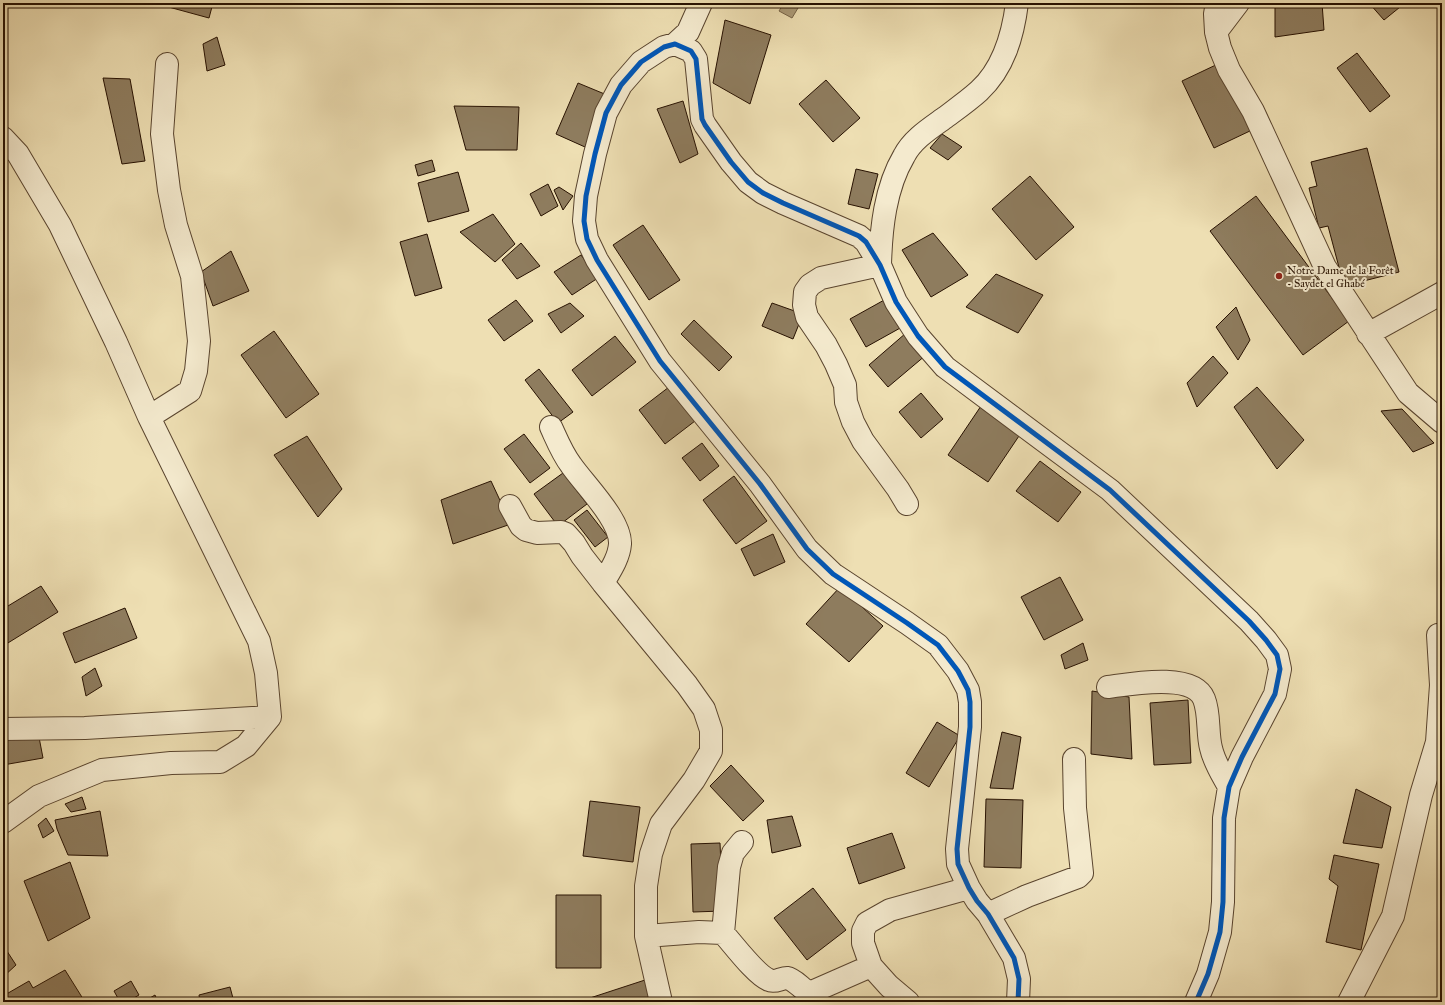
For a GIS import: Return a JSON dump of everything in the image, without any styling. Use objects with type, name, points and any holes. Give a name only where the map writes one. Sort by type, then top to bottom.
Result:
[{"type":"street","points":[[701,3],[688,32],[675,44],[664,47],[641,62],[621,85],[606,113],[586,196],[584,221],[587,239],[597,260],[660,361],[760,484],[807,549],[833,574],[938,645],[958,671],[968,690],[970,702],[970,727],[957,849],[958,864],[969,888],[977,901],[988,914],[1014,958],[1019,979],[1018,1002]]},
{"type":"street","points":[[880,265],[881,240],[892,181],[904,155],[922,134],[980,90],[996,72],[1006,51],[1017,3]]},
{"type":"street","points":[[1217,3],[1215,14],[1216,32],[1220,48],[1229,70],[1253,111],[1325,267],[1408,393],[1442,422]]},
{"type":"street","points":[[1216,32],[1238,3]]},
{"type":"street","points":[[675,44],[690,51],[696,59],[704,125],[731,162],[748,182],[763,193],[859,236],[866,242],[880,265],[896,302],[910,325],[945,367],[1110,490],[1249,621],[1277,655],[1280,670],[1275,694],[1242,757],[1229,787],[1224,818],[1223,902],[1220,932],[1208,974],[1196,1002]]},
{"type":"street","points":[[149,417],[190,391],[196,371],[199,341],[192,276],[176,225],[168,182],[162,134],[167,64]]},
{"type":"street","points":[[3,138],[18,154],[60,225],[116,342],[149,417],[259,641],[266,673],[270,717],[246,746],[220,762],[171,763],[102,770],[39,796],[3,822]]},
{"type":"street","points":[[880,265],[821,278],[810,285],[805,292],[804,305],[807,318],[826,345],[836,364],[845,385],[846,402],[863,440],[907,504]]},
{"type":"street","points":[[1368,334],[1442,293]]},
{"type":"street","points":[[551,427],[559,445],[571,465],[590,487],[605,508],[617,532],[620,543],[618,553],[603,583]]},
{"type":"street","points":[[510,506],[521,526],[526,530],[537,533],[561,532],[566,534],[603,583],[687,685],[704,709],[710,730],[711,751],[694,780],[661,824],[651,854],[646,886],[646,936],[661,1002]]},
{"type":"street","points":[[1349,1002],[1393,916],[1421,795],[1436,742],[1440,686],[1438,635]]},
{"type":"street","points":[[1108,687],[1139,683],[1170,682],[1191,686],[1199,692],[1204,699],[1210,748],[1216,764],[1229,787]]},
{"type":"street","points":[[3,729],[85,728],[270,717]]},
{"type":"street","points":[[988,914],[1027,896],[1078,877],[1082,873],[1075,808],[1074,759]]},
{"type":"street","points":[[723,933],[730,867],[733,853],[742,842]]},
{"type":"street","points":[[908,1002],[889,986],[871,966],[863,939],[863,931],[867,923],[896,908],[969,888]]},
{"type":"street","points":[[646,936],[699,932],[723,933],[767,980],[773,981],[785,978],[790,979],[808,992],[814,991],[871,966]]},
{"type":"shaded area","points":[[784,3],[801,3],[792,18],[779,11]]},
{"type":"building","points":[[154,3],[213,3],[209,18]]},
{"type":"building","points":[[1275,3],[1322,3],[1324,30],[1275,37]]},
{"type":"building","points":[[1369,3],[1405,3],[1384,20]]},
{"type":"building","points":[[725,20],[771,35],[750,104],[713,83]]},
{"type":"building","points":[[217,37],[225,65],[207,71],[203,44]]},
{"type":"building","points":[[1357,53],[1390,96],[1370,112],[1337,68]]},
{"type":"building","points":[[1220,63],[1252,130],[1214,148],[1182,81]]},
{"type":"building","points":[[103,78],[130,79],[145,161],[122,164]]},
{"type":"building","points":[[826,80],[860,118],[833,142],[799,104]]},
{"type":"building","points":[[578,83],[607,95],[585,147],[556,134]]},
{"type":"building","points":[[683,101],[698,154],[680,163],[657,109]]},
{"type":"building","points":[[454,106],[519,107],[517,150],[466,150]]},
{"type":"building","points":[[942,134],[962,147],[948,160],[930,148]]},
{"type":"building","points":[[1367,148],[1399,272],[1344,286],[1328,226],[1319,228],[1309,188],[1317,186],[1311,162]]},
{"type":"building","points":[[432,160],[435,171],[418,176],[415,165]]},
{"type":"building","points":[[856,169],[878,174],[869,209],[848,204]]},
{"type":"building","points":[[458,172],[469,211],[428,222],[418,183]]},
{"type":"building","points":[[1030,176],[1074,227],[1036,260],[992,209]]},
{"type":"building","points":[[548,184],[558,206],[541,216],[530,194]]},
{"type":"building","points":[[559,187],[573,196],[563,210],[554,190]]},
{"type":"building","name":"Notre Dame de la Forêt - Saydet el Ghabé","points":[[1256,196],[1349,321],[1303,355],[1210,231]]},
{"type":"building","points":[[493,214],[515,244],[495,262],[460,232]]},
{"type":"building","points":[[643,225],[680,280],[649,300],[613,245]]},
{"type":"building","points":[[933,233],[968,275],[931,297],[902,250]]},
{"type":"building","points":[[427,234],[442,288],[415,296],[400,242]]},
{"type":"building","points":[[521,243],[540,266],[517,279],[502,260]]},
{"type":"building","points":[[231,251],[249,291],[213,306],[201,272]]},
{"type":"building","points":[[581,255],[598,278],[572,295],[554,272]]},
{"type":"building","points":[[996,274],[1043,295],[1018,333],[966,307]]},
{"type":"building","points":[[886,299],[902,327],[866,347],[850,319]]},
{"type":"building","points":[[516,300],[533,321],[504,341],[488,320]]},
{"type":"building","points":[[570,303],[584,316],[561,333],[548,314]]},
{"type":"building","points":[[772,303],[803,314],[793,339],[762,326]]},
{"type":"building","points":[[1236,307],[1250,340],[1238,360],[1216,327]]},
{"type":"building","points":[[694,320],[732,357],[719,371],[681,334]]},
{"type":"building","points":[[274,331],[319,394],[286,418],[241,355]]},
{"type":"building","points":[[906,333],[926,355],[888,387],[869,365]]},
{"type":"building","points":[[615,336],[636,362],[592,396],[572,370]]},
{"type":"building","points":[[1213,356],[1228,373],[1197,407],[1187,383]]},
{"type":"building","points":[[539,369],[573,412],[558,423],[525,380]]},
{"type":"building","points":[[669,387],[695,421],[665,444],[639,410]]},
{"type":"building","points":[[1257,387],[1304,440],[1277,469],[1234,407]]},
{"type":"building","points":[[921,393],[943,419],[921,438],[899,412]]},
{"type":"building","points":[[981,406],[1021,433],[988,482],[948,455]]},
{"type":"building","points":[[1402,409],[1434,443],[1413,452],[1381,411]]},
{"type":"building","points":[[524,434],[550,468],[530,483],[504,449]]},
{"type":"building","points":[[307,436],[342,489],[318,517],[274,455]]},
{"type":"building","points":[[702,443],[719,466],[700,481],[682,458]]},
{"type":"building","points":[[1040,461],[1081,492],[1058,522],[1016,491]]},
{"type":"building","points":[[563,473],[587,504],[558,526],[534,494]]},
{"type":"building","points":[[734,476],[767,521],[736,544],[703,500]]},
{"type":"building","points":[[491,481],[511,524],[453,544],[441,500]]},
{"type":"building","points":[[587,510],[608,537],[595,547],[574,520]]},
{"type":"building","points":[[773,534],[785,562],[754,576],[741,549]]},
{"type":"building","points":[[1060,577],[1083,620],[1044,640],[1021,597]]},
{"type":"building","points":[[41,586],[58,612],[3,646],[3,609]]},
{"type":"building","points":[[840,587],[883,626],[849,662],[806,624]]},
{"type":"building","points":[[125,608],[137,638],[75,663],[63,633]]},
{"type":"building","points":[[1083,643],[1088,660],[1065,669],[1061,655]]},
{"type":"building","points":[[95,668],[102,686],[86,696],[82,677]]},
{"type":"building","points":[[1092,691],[1129,697],[1132,759],[1091,754]]},
{"type":"building","points":[[1188,700],[1191,763],[1154,765],[1150,703]]},
{"type":"building","points":[[937,722],[960,736],[929,787],[906,773]]},
{"type":"building","points":[[38,732],[43,758],[3,765],[3,739]]},
{"type":"building","points":[[1002,732],[1021,737],[1013,789],[990,788]]},
{"type":"building","points":[[731,765],[764,801],[743,821],[710,786]]},
{"type":"building","points":[[1356,789],[1391,807],[1382,848],[1343,843]]},
{"type":"building","points":[[82,797],[86,809],[71,812],[65,804]]},
{"type":"building","points":[[986,799],[1023,800],[1021,868],[984,867]]},
{"type":"building","points":[[590,801],[640,807],[633,862],[583,856]]},
{"type":"building","points":[[100,811],[108,856],[68,855],[57,829],[55,820]]},
{"type":"building","points":[[792,816],[801,846],[772,853],[767,820]]},
{"type":"building","points":[[46,818],[54,831],[43,838],[38,825]]},
{"type":"building","points":[[892,833],[905,868],[859,884],[847,848]]},
{"type":"building","points":[[720,843],[723,911],[693,912],[691,844]]},
{"type":"building","points":[[1334,855],[1379,864],[1361,950],[1326,942],[1338,886],[1329,879]]},
{"type":"building","points":[[70,862],[90,918],[48,941],[24,881]]},
{"type":"building","points":[[813,888],[846,930],[807,960],[774,918]]},
{"type":"building","points":[[556,895],[601,895],[601,968],[556,968]]},
{"type":"building","points":[[3,945],[16,965],[3,977]]},
{"type":"building","points":[[65,970],[85,1002],[3,1002],[3,996],[29,981],[33,988]]},
{"type":"building","points":[[645,980],[652,1002],[591,1002],[590,998]]},
{"type":"building","points":[[131,981],[139,995],[127,1002],[120,1002],[114,991]]},
{"type":"building","points":[[230,987],[234,1002],[200,1002],[199,995]]},
{"type":"building","points":[[155,995],[158,1002],[143,1002]]},
{"type":"cycle path","points":[[1018,1002],[1019,979],[1014,958],[988,914],[977,901],[969,888],[958,864],[957,849],[970,727],[970,702],[968,690],[958,671],[938,645],[833,574],[807,549],[760,484],[660,361],[597,260],[587,239],[584,221],[586,196],[606,113],[621,85],[641,62],[664,47],[675,44],[691,51],[696,59],[702,119],[731,162],[748,182],[763,193],[859,236],[866,242],[880,265],[896,302],[918,336],[945,367],[1110,490],[1249,621],[1277,655],[1280,669],[1275,694],[1242,757],[1229,787],[1224,818],[1223,902],[1220,932],[1208,974],[1196,1002]]},
{"type":"place","name":"Notre Dame de la Forêt - Saydet el Ghabé","points":[[1279,276]]}]
